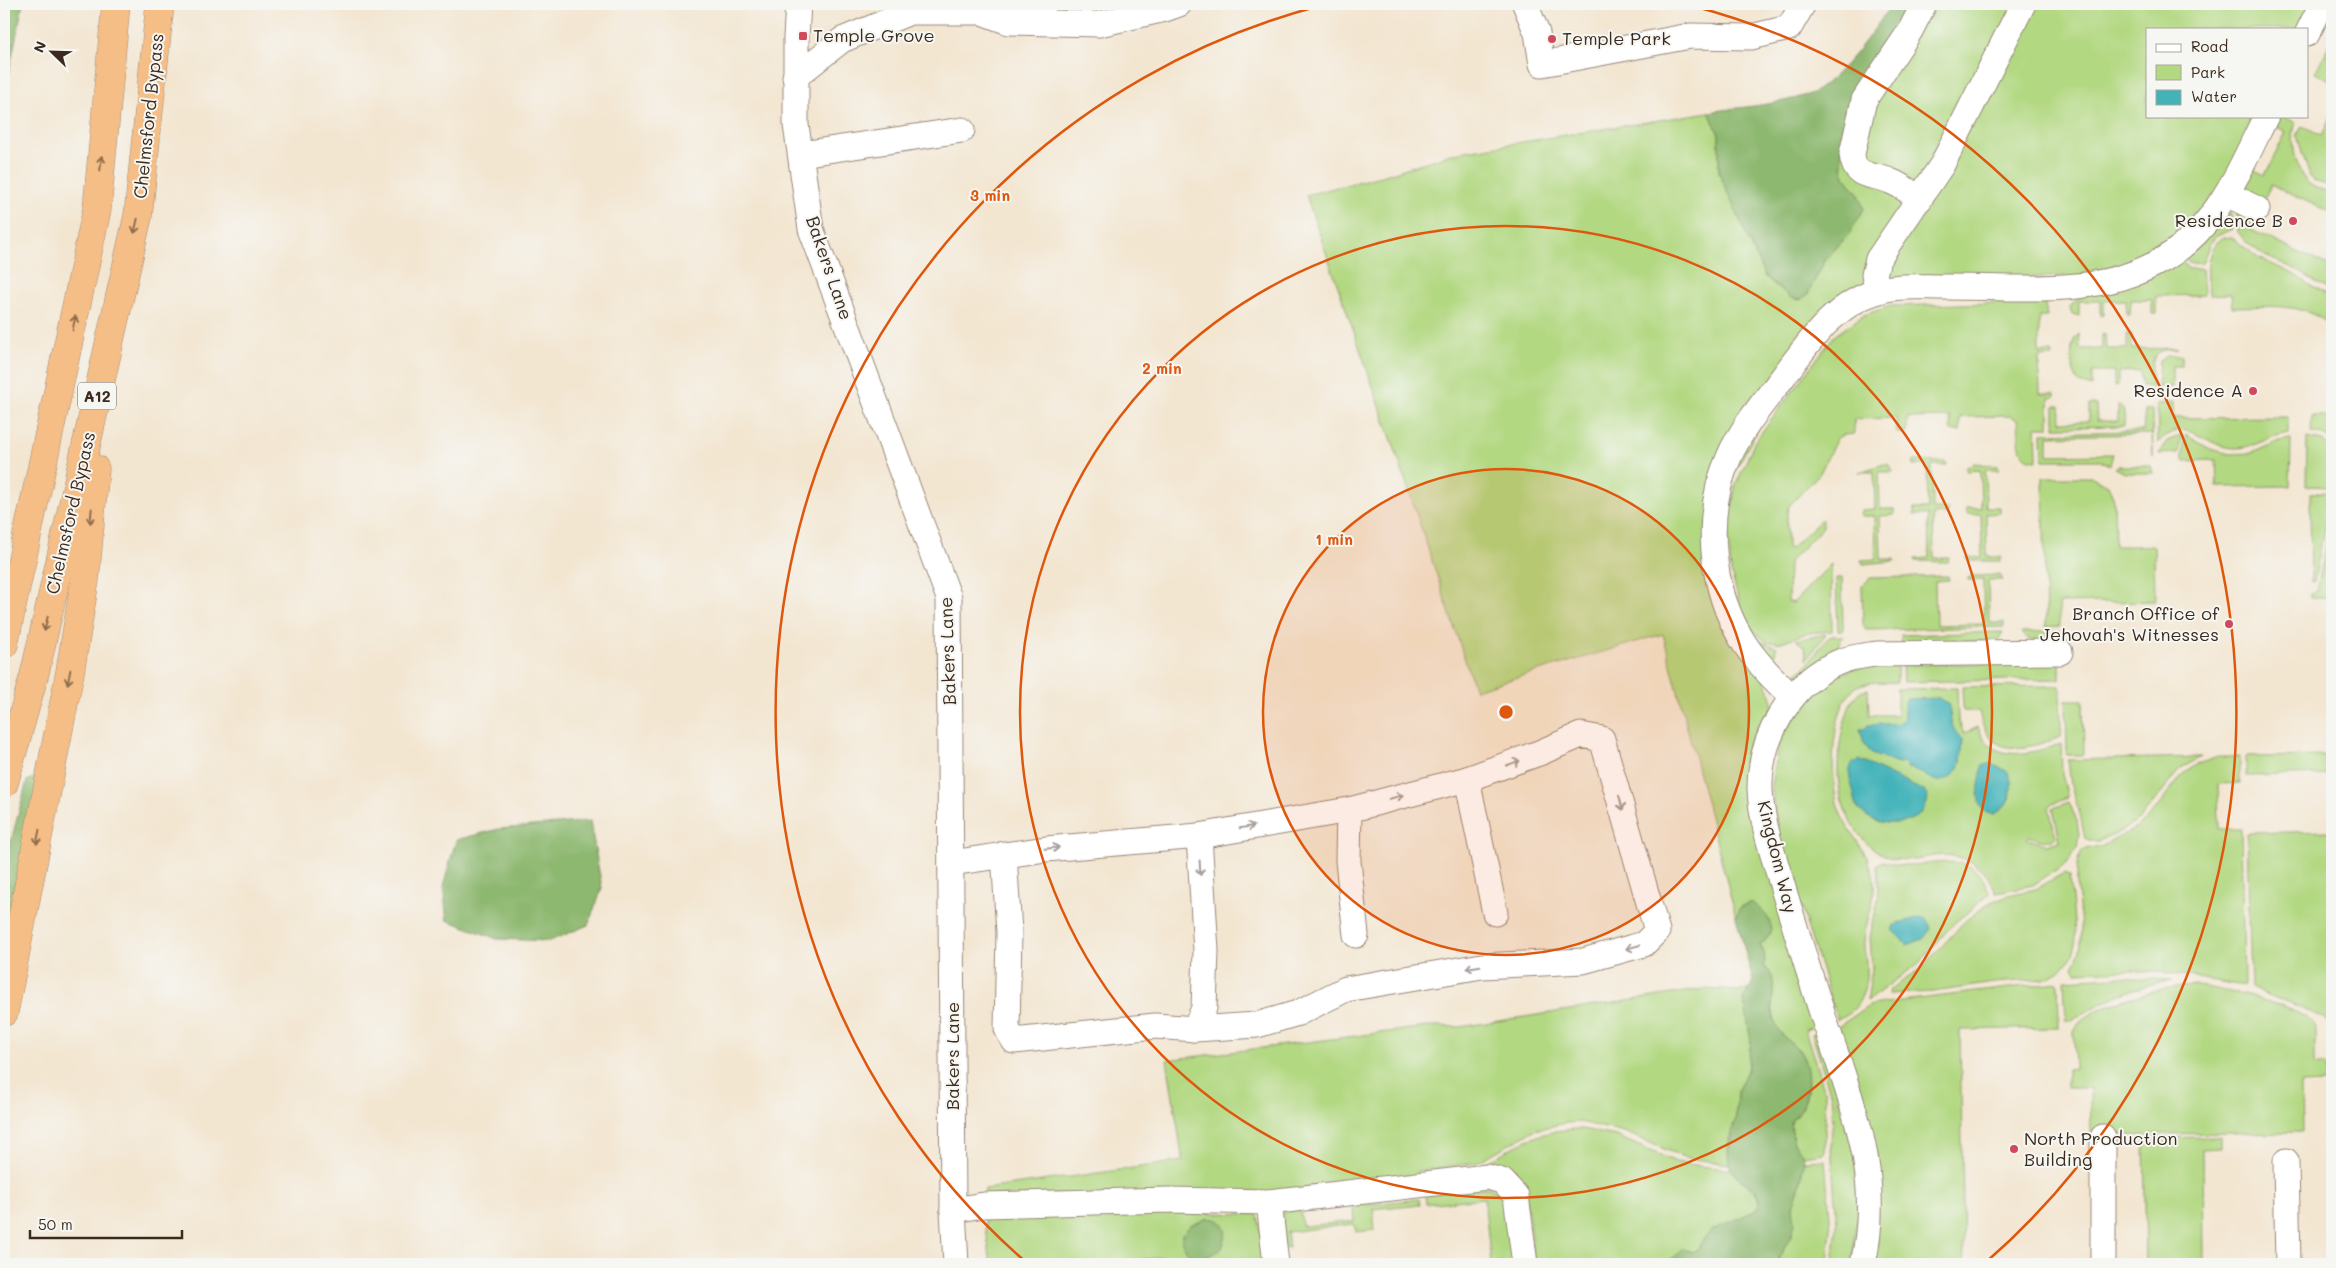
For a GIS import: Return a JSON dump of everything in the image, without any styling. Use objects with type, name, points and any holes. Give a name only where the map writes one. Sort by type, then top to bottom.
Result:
[{"type":"highway","name":"Chelmsford Bypass","points":[[4,644],[68,353],[97,208],[116,4]]},
{"type":"highway","name":"Chelmsford Bypass","points":[[4,783],[35,672],[138,216],[160,4]]},
{"type":"highway","name":"A12","points":[[4,565],[68,353]]},
{"type":"highway","name":"A12","points":[[4,1012],[69,682],[85,580],[104,363]]},
{"type":"street","name":"Bakers Lane","points":[[798,4],[795,78],[796,124],[811,228],[950,598],[953,1210],[956,1264]]},
{"type":"street","points":[[795,78],[842,40],[910,12],[1021,14],[1044,4]]},
{"type":"street","points":[[982,12],[1009,22],[1099,24],[1179,4]]},
{"type":"street","points":[[1525,4],[1537,32],[1542,64],[1690,36],[1752,37],[1789,28],[1803,4]]},
{"type":"street","points":[[1920,199],[1894,183],[1863,174],[1853,163],[1852,154],[1864,100],[1910,32],[1924,4]]},
{"type":"street","points":[[1879,290],[1876,284],[1874,268],[1920,199],[1960,131],[2023,4]]},
{"type":"street","points":[[2308,32],[2322,4]]},
{"type":"street","points":[[1792,698],[1744,643],[1723,600],[1714,547],[1718,494],[1722,476],[1737,441],[1818,331],[1837,311],[1879,290],[1910,287],[2083,286],[2121,278],[2155,264],[2182,247],[2213,216],[2227,194],[2265,118]]},
{"type":"street","points":[[801,154],[962,130]]},
{"type":"street","points":[[2227,194],[2257,209]]},
{"type":"street","name":"Kingdom Way","points":[[1863,1264],[1869,1200],[1863,1143],[1788,906],[1762,807],[1760,789],[1764,756],[1774,728],[1792,698],[1828,667],[1854,657],[1889,654],[2060,652]]},
{"type":"street","points":[[951,863],[1004,854],[1199,836],[1349,810],[1467,779],[1539,753],[1581,735],[1602,739],[1657,931],[1644,944],[1584,961],[1482,966],[1346,989],[1298,1013],[1257,1025],[1196,1029],[1155,1026],[1014,1042],[1007,1029],[1009,932],[1004,854]]},
{"type":"street","points":[[1467,779],[1495,913]]},
{"type":"street","points":[[1349,810],[1348,861],[1356,935]]},
{"type":"street","points":[[1196,1029],[1204,1008],[1206,960],[1199,836]]},
{"type":"street","points":[[2103,1137],[2103,1264]]},
{"type":"street","points":[[2286,1161],[2288,1264]]},
{"type":"street","points":[[953,1210],[984,1205],[1129,1201],[1269,1202],[1480,1177],[1495,1178],[1508,1186],[1516,1196],[1525,1264]]},
{"type":"street","points":[[1269,1202],[1276,1264]]},
{"type":"green space","points":[[4,4],[23,4],[4,95]]},
{"type":"green space","points":[[1891,4],[1920,4],[1843,142],[1841,156],[1844,173],[1860,198],[1864,209],[1849,234],[1825,260],[1806,297],[1800,300],[1791,298],[1765,277],[1719,173],[1719,134],[1709,112],[1783,101],[1807,95],[1817,90],[1854,56]]},
{"type":"green space","points":[[1929,4],[2017,4],[1919,193],[1856,155],[1866,103]]},
{"type":"green space","points":[[2028,4],[2312,4],[2300,28],[2146,28],[2146,118],[2255,118],[2225,180],[2184,238],[2100,276],[1897,279],[1879,276]]},
{"type":"green space","points":[[2332,38],[2332,81],[2315,73]]},
{"type":"green space","points":[[1709,112],[1719,134],[1719,173],[1765,277],[1781,291],[1806,297],[1825,260],[1849,234],[1860,194],[1849,183],[1843,171],[1841,157],[1843,142],[1850,153],[1915,199],[1871,285],[1819,318],[1706,523],[1772,698],[1772,706],[1755,752],[1816,1026],[1805,1030],[1825,1092],[1825,1153],[1803,1156],[1793,1141],[1791,1121],[1800,1111],[1806,1098],[1808,1085],[1805,1063],[1800,1051],[1786,1041],[1776,1027],[1771,999],[1773,987],[1763,967],[1764,952],[1760,945],[1765,941],[1746,905],[1741,907],[1736,917],[1663,634],[1475,690],[1397,455],[1306,195],[1385,175],[1454,153]]},
{"type":"green space","points":[[2332,114],[2332,187],[2316,182],[2310,177],[2297,136],[2302,126],[2322,135]]},
{"type":"green space","points":[[2275,118],[2286,118],[2296,123],[2293,136],[2295,154],[2300,170],[2309,184],[2332,194],[2332,213],[2271,185],[2262,203],[2249,192],[2246,185],[2250,168],[2265,175],[2286,132],[2272,124]]},
{"type":"green space","points":[[2237,212],[2257,214],[2251,230],[2332,268],[2332,292],[2295,269],[2265,256],[2247,243],[2238,232]]},
{"type":"green space","points":[[2232,213],[2232,229],[2217,236],[2210,243],[2202,263],[2193,263],[2185,258],[2224,217]]},
{"type":"green space","points":[[2231,237],[2259,258],[2295,275],[2332,299],[2332,326],[2308,312],[2272,306],[2232,307],[2231,294],[2209,295],[2209,257],[2216,244],[2222,238]]},
{"type":"green space","points":[[2180,261],[2189,269],[2202,269],[2204,295],[2156,296],[2156,314],[2152,314],[2152,300],[2131,300],[2130,315],[2127,315],[2126,300],[2104,301],[2104,315],[2101,316],[2101,301],[2079,301],[2079,316],[2071,313],[2070,307],[2078,298]]},
{"type":"green space","points":[[2045,303],[2047,317],[2039,317],[2039,353],[2052,353],[2052,357],[2039,357],[2040,394],[2055,394],[2055,397],[2049,398],[2049,427],[2036,427],[2037,460],[2030,459],[2022,452],[2018,421],[2011,416],[1960,417],[1960,431],[1951,431],[1950,417],[1907,418],[1907,433],[1897,433],[1896,418],[1854,419],[1854,434],[1843,435],[1837,438],[1820,473],[1789,506],[1787,511],[1787,547],[1790,549],[1822,519],[1823,521],[1823,527],[1789,562],[1788,601],[1793,603],[1831,564],[1832,631],[1808,633],[1778,643],[1767,642],[1753,631],[1741,608],[1731,572],[1728,531],[1735,487],[1755,441],[1834,336],[1864,315],[1890,306]]},
{"type":"green space","points":[[2131,333],[2131,349],[2178,348],[2164,350],[2155,356],[2152,366],[2152,387],[2142,386],[2140,371],[2118,372],[2118,386],[2114,387],[2114,372],[2092,372],[2092,387],[2079,383],[2072,365],[2072,350],[2075,338],[2079,334],[2080,349],[2102,349],[2102,334],[2105,334],[2106,349],[2127,349],[2127,334]]},
{"type":"green space","points":[[2167,356],[2182,356],[2182,366],[2172,366],[2172,387],[2157,387],[2159,361]]},
{"type":"green space","points":[[2173,403],[2173,418],[2288,417],[2288,433],[2256,444],[2236,448],[2225,447],[2187,431],[2168,434],[2158,443],[2157,404]]},
{"type":"green space","points":[[2089,405],[2096,405],[2097,421],[2118,421],[2118,405],[2121,406],[2124,414],[2124,426],[2055,427],[2055,406],[2060,406],[2061,422],[2089,421]]},
{"type":"green space","points":[[2145,410],[2152,410],[2153,457],[2152,434],[2048,436],[2048,455],[2113,454],[2110,465],[2097,460],[2043,460],[2042,433],[2143,431]]},
{"type":"green space","points":[[2312,416],[2332,416],[2332,440],[2323,435],[2311,433]]},
{"type":"green space","points":[[2183,435],[2180,441],[2179,453],[2159,454],[2167,441]]},
{"type":"green space","points":[[2186,435],[2210,449],[2230,454],[2252,453],[2279,441],[2291,439],[2290,486],[2217,487],[2216,460],[2183,461],[2183,445]]},
{"type":"green space","points":[[2307,438],[2322,441],[2332,447],[2332,487],[2306,486]]},
{"type":"green space","points":[[1914,461],[1946,462],[1947,465],[1932,465],[1933,509],[1948,509],[1948,514],[1933,515],[1934,558],[1949,558],[1948,562],[1915,561],[1915,559],[1929,558],[1928,515],[1914,515],[1914,509],[1928,509],[1927,465],[1913,465]]},
{"type":"green space","points":[[1974,463],[1997,466],[2000,470],[1985,470],[1986,507],[2000,507],[2000,513],[1986,514],[1987,557],[2002,557],[2000,561],[1968,561],[1967,558],[1982,557],[1981,514],[1967,514],[1966,508],[1981,508],[1980,470],[1966,471],[1967,466]]},
{"type":"green space","points":[[1884,464],[1889,465],[1893,472],[1879,472],[1880,509],[1894,509],[1894,515],[1880,516],[1881,559],[1895,559],[1895,561],[1863,564],[1861,560],[1876,559],[1875,516],[1860,516],[1861,510],[1875,509],[1874,472],[1859,472]]},
{"type":"green space","points":[[2118,466],[2151,466],[2153,473],[2125,473],[2115,468]]},
{"type":"green space","points":[[2043,477],[2092,477],[2108,485],[2114,500],[2115,546],[2154,546],[2155,601],[2059,603],[2060,626],[2046,627]]},
{"type":"green space","points":[[2331,492],[2314,582],[2311,582],[2310,493]]},
{"type":"green space","points":[[2332,513],[2332,598],[2311,598],[2311,594],[2317,592]]},
{"type":"green space","points":[[2000,575],[2003,580],[1988,580],[1989,623],[2004,623],[2004,627],[1866,630],[1863,624],[1862,586],[1870,578],[1948,576],[1949,580],[1935,581],[1936,625],[1984,624],[1983,580],[1968,580],[1968,578],[1971,576]]},
{"type":"green space","points":[[1836,578],[1842,578],[1843,630],[1838,630]]},
{"type":"green space","points":[[2060,631],[2060,641],[2044,642],[2029,639],[2022,632]]},
{"type":"green space","points":[[2003,632],[1998,640],[1902,644],[1901,635]]},
{"type":"green space","points":[[1826,634],[1807,659],[1805,647],[1796,640]]},
{"type":"green space","points":[[1832,636],[1843,636],[1837,650],[1795,678],[1786,677],[1755,640],[1777,647],[1775,652],[1776,662],[1782,671],[1792,673],[1798,672],[1803,668],[1824,642]]},
{"type":"green space","points":[[2060,662],[2060,679],[1903,682],[1902,665]]},
{"type":"green space","points":[[1897,665],[1897,682],[1860,685],[1847,696],[1837,727],[1833,764],[1836,798],[1839,810],[1847,826],[1870,865],[1873,874],[1874,891],[1864,941],[1866,981],[1864,989],[1857,1005],[1852,1011],[1837,1020],[1779,837],[1771,785],[1778,745],[1798,707],[1822,684],[1854,668]]},
{"type":"green space","points":[[2060,686],[2061,737],[2035,745],[2011,747],[2000,744],[1991,738],[1984,727],[1979,711],[1963,711],[1962,687]]},
{"type":"green space","points":[[1957,688],[1958,719],[1964,734],[1978,727],[1985,739],[1994,747],[2003,752],[2014,754],[2038,751],[2061,744],[2062,774],[2068,798],[2052,803],[2049,808],[2056,838],[2044,841],[2029,836],[2027,839],[2047,845],[2060,841],[2053,808],[2069,802],[2077,821],[2079,835],[2077,847],[2068,862],[2033,885],[1996,892],[1986,874],[1979,867],[1963,858],[1944,855],[1900,860],[1891,858],[1878,851],[1863,839],[1853,827],[1846,813],[1839,784],[1839,754],[1844,724],[1849,708],[1858,693],[1868,689],[1869,715],[1897,715],[1897,689]]},
{"type":"green space","points":[[2066,700],[2083,700],[2084,755],[2067,755]]},
{"type":"green space","points":[[2332,756],[2332,774],[2246,776],[2246,757]]},
{"type":"green space","points":[[2201,757],[2180,769],[2140,819],[2114,835],[2098,841],[2085,839],[2080,814],[2071,786],[2068,760]]},
{"type":"green space","points":[[2218,757],[2240,757],[2240,783],[2218,784],[2219,829],[2241,829],[2244,986],[2170,973],[2131,970],[2076,972],[2073,967],[2081,941],[2077,873],[2082,850],[2104,845],[2136,828],[2153,813],[2184,773],[2198,764]]},
{"type":"green space","points":[[35,777],[39,784],[4,950],[4,867],[27,781]]},
{"type":"green space","points":[[590,821],[602,888],[588,925],[550,941],[497,939],[447,920],[443,887],[456,840],[499,829]]},
{"type":"green space","points":[[2332,831],[2332,1025],[2322,1017],[2251,988],[2247,833]]},
{"type":"green space","points":[[1883,861],[1900,865],[1944,862],[1966,865],[1975,870],[1990,894],[1953,924],[1919,963],[1867,1001],[1872,968],[1870,937],[1879,896],[1877,865]]},
{"type":"green space","points":[[2064,873],[2070,876],[2076,944],[2072,957],[2059,972],[2044,979],[1994,983],[1933,992],[1888,994],[1889,990],[1921,969],[1965,921],[1989,903],[2008,895],[2036,889]]},
{"type":"green space","points":[[1751,902],[1767,916],[1771,927],[1770,933],[1760,945],[1765,958],[1763,967],[1772,976],[1772,1011],[1775,1023],[1783,1035],[1798,1050],[1807,1070],[1808,1079],[1804,1103],[1791,1121],[1793,1141],[1803,1156],[1804,1161],[1799,1188],[1793,1206],[1795,1223],[1792,1234],[1779,1257],[1779,1264],[1668,1264],[1682,1249],[1692,1252],[1698,1249],[1709,1233],[1750,1213],[1758,1207],[1759,1200],[1755,1189],[1733,1173],[1729,1164],[1728,1150],[1736,1117],[1737,1092],[1747,1071],[1751,1041],[1744,1000],[1753,981],[1736,917],[1741,907]]},
{"type":"green space","points":[[2117,977],[2172,980],[2134,989],[2066,1021],[2064,980]]},
{"type":"green space","points":[[2058,982],[2059,1028],[1960,1030],[1964,1264],[1874,1264],[1877,1156],[1865,1102],[1839,1026],[1869,1006],[1877,1004]]},
{"type":"green space","points":[[2196,986],[2223,990],[2274,1003],[2302,1015],[2312,1022],[2315,1029],[2315,1065],[2325,1065],[2326,1083],[2301,1084],[2302,1132],[2091,1135],[2090,1088],[2067,1088],[2067,1069],[2075,1068],[2074,1031],[2081,1021],[2093,1013],[2129,998],[2167,989]]},
{"type":"green space","points":[[1748,988],[1744,1000],[1751,1041],[1747,1071],[1737,1092],[1736,1117],[1729,1139],[1729,1164],[1686,1158],[1624,1132],[1580,1122],[1565,1123],[1534,1130],[1476,1163],[1417,1171],[1418,1176],[1272,1192],[983,1196],[985,1189],[1183,1161],[1167,1060],[1434,1026],[1460,1027],[1704,989],[1741,991]]},
{"type":"green space","points":[[1818,1032],[1855,1153],[1858,1211],[1852,1264],[1833,1264],[1837,1225],[1831,1147],[1833,1102],[1812,1034]]},
{"type":"green space","points":[[1582,1129],[1616,1136],[1676,1162],[1731,1169],[1739,1179],[1757,1194],[1758,1207],[1716,1229],[1709,1234],[1698,1249],[1692,1252],[1688,1250],[1674,1257],[1668,1264],[1534,1264],[1525,1189],[1509,1173],[1483,1165],[1518,1144],[1541,1135]]},
{"type":"green space","points":[[2220,1137],[2220,1148],[2203,1149],[2204,1264],[2146,1264],[2144,1138]]},
{"type":"green space","points":[[1825,1160],[1831,1229],[1828,1264],[1779,1264],[1779,1257],[1792,1234],[1793,1206],[1799,1188],[1804,1161]]},
{"type":"green space","points":[[1488,1187],[1503,1195],[1515,1264],[1491,1264],[1484,1198],[1426,1204],[1425,1194]]},
{"type":"green space","points":[[1419,1199],[1420,1204],[1373,1209],[1375,1230],[1356,1232],[1354,1224],[1287,1232],[1289,1248],[1284,1247],[1282,1213],[1300,1208],[1302,1226],[1306,1226],[1354,1221],[1353,1206]]},
{"type":"green space","points":[[1093,1211],[1258,1214],[1266,1264],[1186,1264],[1185,1258],[1178,1255],[1107,1264],[991,1264],[984,1215]],"holes":[[[1207,1219],[1214,1219],[1218,1251],[1207,1256],[1185,1250],[1182,1234],[1190,1226]]]},
{"type":"green space","points":[[1207,1218],[1215,1219],[1223,1224],[1226,1234],[1224,1243],[1218,1251],[1211,1255],[1205,1257],[1193,1256],[1184,1248],[1182,1234],[1190,1226]]},
{"type":"water","points":[[1939,698],[1948,703],[1953,727],[1963,739],[1961,763],[1958,770],[1950,777],[1938,781],[1932,780],[1915,770],[1907,768],[1904,763],[1898,764],[1871,754],[1864,743],[1860,729],[1864,729],[1868,725],[1901,723],[1907,699]]},
{"type":"water","points":[[1859,760],[1924,791],[1928,797],[1925,807],[1919,815],[1899,823],[1876,821],[1866,816],[1859,809],[1850,777],[1852,764]]},
{"type":"water","points":[[1991,763],[2008,772],[2011,785],[2008,802],[2000,811],[1994,814],[1984,811],[1978,795],[1982,766]]},
{"type":"water","points":[[1921,917],[1928,920],[1931,929],[1923,939],[1907,945],[1892,930],[1895,924]]},
{"type":"place","name":"Temple Grove","points":[[803,36]]},
{"type":"place","name":"Temple Park","points":[[1552,39]]},
{"type":"place","name":"Residence B","points":[[2293,221]]},
{"type":"place","name":"Residence A","points":[[2253,391]]},
{"type":"place","name":"Branch Office of Jehovah's Witnesses","points":[[2229,624]]},
{"type":"place","name":"North Production Building","points":[[2014,1149]]}]
